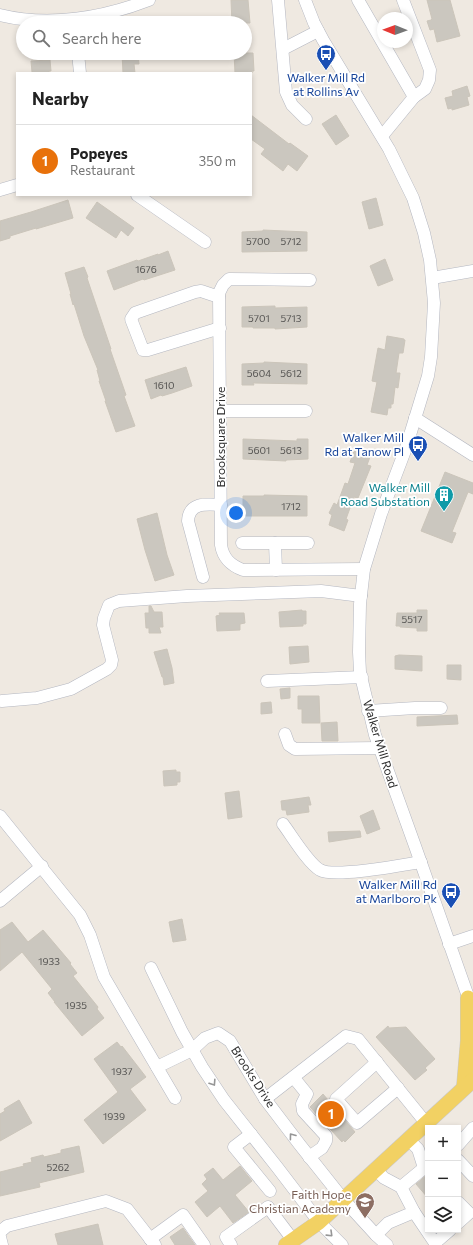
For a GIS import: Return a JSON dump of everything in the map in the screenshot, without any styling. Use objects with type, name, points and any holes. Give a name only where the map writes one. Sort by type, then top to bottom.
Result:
[{"type":"main road","points":[[289,1243],[319,1222],[408,1139],[470,1085],[468,1041],[471,1005]]},
{"type":"street","points":[[96,16],[127,9],[149,0]]},
{"type":"street","points":[[278,0],[283,49],[284,81],[288,100],[297,112],[306,119]]},
{"type":"street","name":"Walker Mill Road","points":[[305,0],[318,31],[350,86],[382,136],[413,198],[424,233],[430,260],[434,302],[431,356],[428,376],[406,448],[381,514],[364,569],[359,626],[359,652],[368,711],[471,1005]]},
{"type":"street","points":[[358,0],[414,97]]},
{"type":"street","points":[[382,136],[414,97],[425,89],[429,80],[430,70],[403,0]]},
{"type":"street","points":[[0,15],[16,18]]},
{"type":"street","points":[[283,49],[318,31]]},
{"type":"street","points":[[79,60],[80,72]]},
{"type":"street","points":[[0,190],[16,185]]},
{"type":"street","points":[[138,196],[205,242]]},
{"type":"street","points":[[432,278],[473,271]]},
{"type":"street","points":[[220,328],[148,350],[143,350],[131,319],[135,313],[200,290],[219,295],[223,285],[229,279],[310,280]]},
{"type":"street","name":"Brooksquare Drive","points":[[219,295],[222,552],[228,561],[234,566],[243,570],[364,569]]},
{"type":"street","points":[[221,411],[306,411]]},
{"type":"street","points":[[415,418],[473,455]]},
{"type":"street","points":[[203,577],[188,521],[188,514],[191,509],[196,506],[221,504]]},
{"type":"street","points":[[242,543],[308,543]]},
{"type":"street","points":[[275,543],[276,570]]},
{"type":"street","points":[[2,701],[37,698],[71,689],[107,669],[112,660],[104,625],[104,618],[109,605],[119,601],[187,596],[321,591],[361,596]]},
{"type":"street","points":[[267,681],[362,677]]},
{"type":"street","points":[[368,711],[441,708]]},
{"type":"street","points":[[285,734],[289,745],[295,749],[380,748]]},
{"type":"street","points":[[0,816],[42,866],[80,915],[90,935],[104,977],[176,1098]]},
{"type":"street","points":[[283,824],[311,862],[320,870],[326,872],[349,872],[395,867],[421,862]]},
{"type":"street","points":[[0,901],[42,866]]},
{"type":"street","points":[[449,944],[473,936]]},
{"type":"street","points":[[151,968],[182,1032],[224,1100],[319,1222],[342,1245]]},
{"type":"street","name":"Brooks Drive","points":[[192,1050],[204,1038],[218,1033],[230,1041],[265,1099],[343,1199],[387,1245]]},
{"type":"street","points":[[265,1099],[294,1078],[346,1036],[358,1039],[426,1123]]},
{"type":"street","points":[[157,1067],[192,1050]]},
{"type":"street","points":[[377,1062],[336,1099],[357,1123],[398,1088]]},
{"type":"street","points":[[294,1078],[307,1094],[302,1104],[303,1111],[326,1136],[326,1141],[322,1148],[309,1156]]},
{"type":"street","points":[[461,1142],[473,1128]]},
{"type":"street","points":[[251,1134],[234,1147],[270,1192]]},
{"type":"street","points":[[408,1139],[418,1149],[425,1167]]},
{"type":"street","points":[[459,1161],[473,1176]]},
{"type":"street","points":[[375,1170],[384,1178],[401,1187],[414,1212],[434,1244],[447,1233]]},
{"type":"street","points":[[401,1187],[425,1171]]},
{"type":"street","points":[[286,1178],[268,1194],[268,1207],[289,1243]]},
{"type":"street","points":[[0,1232],[7,1226],[106,1201],[127,1209],[152,1242],[183,1215],[204,1245]]},
{"type":"street","points":[[461,1205],[470,1213],[461,1220]]},
{"type":"street","points":[[231,1245],[226,1237],[268,1207]]},
{"type":"street","points":[[376,1235],[388,1223],[414,1212]]},
{"type":"street","points":[[0,1237],[2,1245]]},
{"type":"building","points":[[231,0],[248,0],[249,16],[232,16]]},
{"type":"building","points":[[427,0],[450,0],[460,36],[437,42],[434,29],[430,30],[427,21],[432,19]]},
{"type":"building","points":[[253,53],[254,71],[235,72],[234,60],[252,60]]},
{"type":"building","points":[[50,60],[51,71],[32,72],[31,61]]},
{"type":"building","points":[[122,60],[139,60],[139,64],[134,64],[135,72],[123,72]]},
{"type":"building","points":[[467,86],[470,96],[467,97],[469,105],[452,110],[452,108],[448,109],[445,98],[453,96],[452,91]]},
{"type":"building","points":[[336,115],[349,136],[336,145],[322,124]]},
{"type":"building","points":[[252,116],[289,144],[290,143],[308,156],[297,171],[288,164],[283,171],[261,154],[265,149],[252,140]]},
{"type":"building","points":[[376,198],[383,225],[369,229],[362,202]]},
{"type":"building","points":[[68,200],[73,218],[10,236],[10,238],[0,241],[0,221]]},
{"type":"building","points":[[97,202],[134,228],[128,236],[121,230],[116,238],[86,218]]},
{"type":"building","points":[[263,230],[307,232],[307,251],[242,252],[242,232]]},
{"type":"building","points":[[168,251],[175,270],[144,280],[143,279],[114,290],[107,271]]},
{"type":"building","points":[[385,259],[393,280],[378,286],[370,266]]},
{"type":"building","points":[[84,267],[126,395],[124,396],[135,426],[116,432],[99,381],[98,370],[84,336],[74,304],[73,305],[65,273]]},
{"type":"building","points":[[275,306],[275,308],[307,307],[307,327],[275,329],[242,327],[242,307]]},
{"type":"building","points":[[387,336],[405,340],[403,353],[399,353],[396,373],[400,373],[398,388],[395,387],[393,404],[391,404],[391,408],[388,408],[387,415],[371,412],[377,382],[372,381],[378,348],[385,350]]},
{"type":"building","points":[[264,362],[307,364],[307,384],[253,383],[254,385],[242,385],[242,364]]},
{"type":"building","points":[[186,367],[192,386],[151,399],[145,380]]},
{"type":"building","points":[[243,439],[297,441],[297,439],[308,439],[308,459],[286,461],[243,459]]},
{"type":"building","points":[[354,451],[370,457],[367,465],[371,466],[358,498],[354,497],[346,519],[348,520],[344,531],[329,525],[332,515],[329,513],[334,503],[337,505],[345,483],[348,484],[355,463],[350,462]]},
{"type":"building","name":"Walker Mill Road Substation","points":[[445,472],[473,483],[473,494],[468,492],[452,532],[456,533],[452,543],[421,531]]},
{"type":"building","points":[[243,496],[307,496],[307,516],[243,516]]},
{"type":"building","points":[[157,513],[167,555],[174,575],[155,581],[137,519]]},
{"type":"building","points":[[149,606],[151,606],[154,612],[162,612],[163,627],[159,627],[161,633],[149,633],[149,628],[146,628],[145,613],[149,613]]},
{"type":"building","points":[[417,610],[427,610],[427,631],[417,631],[417,628],[396,626],[397,613],[417,613]]},
{"type":"building","points":[[306,611],[306,624],[303,624],[303,626],[280,627],[279,612]]},
{"type":"building","points":[[219,613],[244,613],[245,623],[240,624],[240,630],[217,631],[216,616],[220,615]]},
{"type":"building","points":[[308,646],[309,662],[290,664],[289,647]]},
{"type":"building","points":[[167,649],[174,683],[164,685],[163,677],[154,652]]},
{"type":"building","points":[[395,656],[422,656],[422,671],[395,669]]},
{"type":"building","points":[[447,665],[461,665],[461,680],[447,679]]},
{"type":"building","points":[[290,688],[290,698],[281,699],[280,689]]},
{"type":"building","points":[[298,696],[319,696],[320,723],[302,723],[302,709],[298,709]]},
{"type":"building","points":[[271,702],[272,713],[261,714],[261,703]]},
{"type":"building","points":[[457,715],[458,724],[417,726],[417,717]]},
{"type":"building","points":[[337,722],[338,741],[322,741],[321,723]]},
{"type":"building","points":[[176,770],[176,772],[180,772],[180,782],[177,782],[177,785],[164,786],[163,771]]},
{"type":"building","points":[[239,791],[242,817],[228,819],[225,793]]},
{"type":"building","points":[[309,797],[311,805],[308,805],[309,812],[287,815],[286,810],[282,810],[281,801]]},
{"type":"building","points":[[373,810],[380,829],[367,834],[360,816]]},
{"type":"building","points":[[360,831],[361,837],[329,842],[328,832]]},
{"type":"building","points":[[182,919],[186,940],[173,942],[169,922]]},
{"type":"building","points":[[12,922],[28,942],[43,930],[71,963],[70,964],[77,973],[73,976],[98,1007],[97,1009],[104,1018],[82,1036],[54,1002],[48,993],[52,989],[22,952],[0,971],[0,930]]},
{"type":"building","points":[[388,1026],[389,1028],[406,1027],[435,1059],[425,1068],[427,1070],[415,1080],[376,1037]]},
{"type":"building","points":[[117,1042],[121,1047],[122,1046],[146,1077],[130,1089],[146,1110],[103,1144],[84,1120],[118,1092],[94,1059]]},
{"type":"building","points":[[323,1094],[355,1132],[345,1142],[343,1140],[342,1142],[310,1107]]},
{"type":"building","points":[[19,1100],[32,1123],[0,1141],[0,1114],[5,1111],[4,1109]]},
{"type":"building","points":[[79,1146],[84,1172],[39,1183],[40,1187],[0,1196],[0,1172],[24,1166],[23,1164],[32,1162],[31,1158],[61,1153],[61,1150]]},
{"type":"building","points":[[240,1166],[252,1181],[235,1195],[249,1212],[233,1223],[220,1206],[207,1217],[195,1202],[208,1191],[202,1184],[207,1179],[204,1175],[213,1168],[223,1180]]},
{"type":"building","points":[[425,1176],[425,1194],[416,1184]]},
{"type":"building","points":[[98,1224],[103,1245],[58,1245],[55,1234]]},
{"type":"building","points":[[183,1228],[195,1245],[175,1245],[170,1237]]},
{"type":"place","name":"Walker Mill Rd at Rollins Av","points":[[326,71]]},
{"type":"place","name":"Walker Mill Rd at Tanow Pl","points":[[418,462]]},
{"type":"place","name":"Walker Mill Road Substation","points":[[444,512]]},
{"type":"place","name":"Walker Mill Rd at Marlboro Pk","points":[[451,909]]},
{"type":"place","name":"Popeyes","points":[[331,1114]]},
{"type":"place","name":"Faith Hope Christian Academy","points":[[365,1219]]}]
